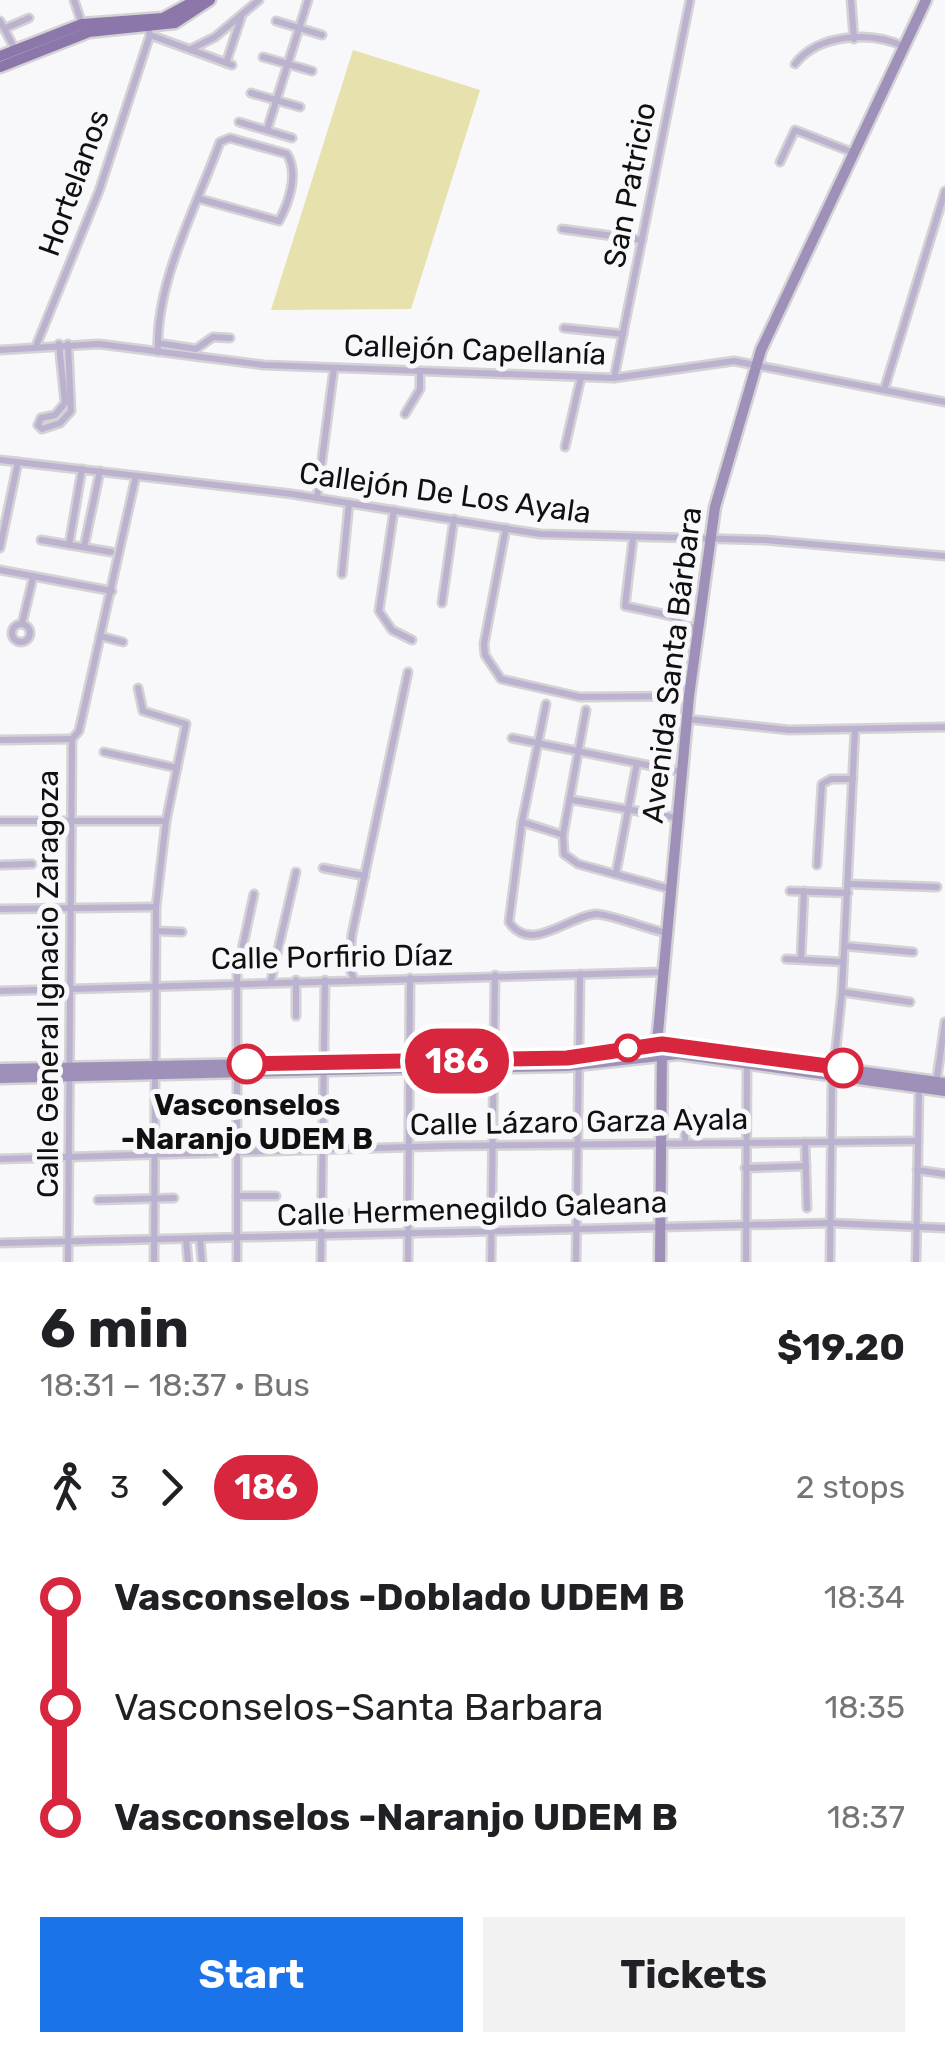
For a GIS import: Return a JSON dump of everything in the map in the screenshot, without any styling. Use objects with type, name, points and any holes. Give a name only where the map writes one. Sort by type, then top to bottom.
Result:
[{"type":"main road","points":[[0,56],[82,24],[162,18],[196,0]]},
{"type":"main road","points":[[0,67],[90,32],[149,32],[184,19],[210,0]]},
{"type":"street","points":[[74,0],[82,24]]},
{"type":"street","points":[[189,50],[258,0]]},
{"type":"street","points":[[266,130],[308,0]]},
{"type":"street","name":"San Patricio","points":[[614,378],[690,0]]},
{"type":"street","points":[[851,0],[854,38]]},
{"type":"street","name":"Avenida Santa Bárbara","points":[[660,1262],[658,1020],[708,540],[757,364],[926,0]]},
{"type":"street","points":[[149,32],[229,64],[241,16]]},
{"type":"street","points":[[16,50],[3,25],[29,18]]},
{"type":"street","points":[[276,21],[322,35]]},
{"type":"street","name":"Hortelanos","points":[[36,346],[98,191],[149,32]]},
{"type":"street","points":[[795,64],[818,43],[885,38],[906,48]]},
{"type":"street","points":[[263,58],[312,71]]},
{"type":"street","points":[[251,92],[300,107]]},
{"type":"street","points":[[239,122],[292,138]]},
{"type":"street","points":[[780,162],[797,130],[856,154]]},
{"type":"street","points":[[158,352],[159,310],[200,199],[224,140],[287,154],[291,161],[293,180],[279,221],[200,199]]},
{"type":"street","points":[[884,390],[945,191]]},
{"type":"street","points":[[562,229],[642,240]]},
{"type":"street","points":[[564,328],[623,334]]},
{"type":"street","points":[[158,342],[196,348],[213,336],[230,338]]},
{"type":"street","points":[[63,344],[66,366],[70,411],[60,423],[42,429],[39,420],[55,414],[65,403],[66,366]]},
{"type":"street","name":"Callejón Capellanía","points":[[0,350],[63,344],[334,368],[614,378],[724,361],[757,364],[945,402]]},
{"type":"street","points":[[317,498],[334,368]]},
{"type":"street","points":[[405,414],[420,389],[420,372]]},
{"type":"street","points":[[564,447],[580,377]]},
{"type":"street","name":"Callejón De Los Ayala","points":[[0,460],[317,498],[506,528],[633,538],[783,541],[945,556]]},
{"type":"street","points":[[0,548],[18,462]]},
{"type":"street","points":[[69,545],[82,469]]},
{"type":"street","points":[[84,547],[100,471]]},
{"type":"street","name":"Calle General Ignacio Zaragoza","points":[[68,1262],[72,739],[78,731],[136,476]]},
{"type":"street","points":[[342,574],[349,503]]},
{"type":"street","points":[[394,510],[379,612],[392,630],[412,640]]},
{"type":"street","points":[[442,603],[454,519]]},
{"type":"street","points":[[506,528],[484,644],[485,655],[501,679],[580,697],[689,696]]},
{"type":"street","points":[[633,538],[626,606],[672,616],[684,626],[696,628]]},
{"type":"street","points":[[41,540],[111,552]]},
{"type":"street","points":[[0,570],[112,591]]},
{"type":"street","points":[[22,624],[33,578]]},
{"type":"street","points":[[100,636],[123,642]]},
{"type":"street","points":[[354,980],[348,967],[350,949],[408,672]]},
{"type":"street","points":[[138,688],[143,711],[186,722],[166,820],[156,907],[154,1262]]},
{"type":"street","points":[[546,704],[508,906],[512,928],[533,936],[598,914],[667,933]]},
{"type":"street","points":[[586,710],[562,850],[569,860],[671,889]]},
{"type":"street","points":[[687,719],[759,729],[941,727],[945,739]]},
{"type":"street","points":[[830,1262],[834,1070],[845,946],[855,730]]},
{"type":"street","points":[[512,738],[682,772]]},
{"type":"street","points":[[0,740],[72,739]]},
{"type":"street","points":[[104,752],[178,768]]},
{"type":"street","points":[[616,872],[637,763]]},
{"type":"street","points":[[817,865],[822,784],[831,779],[852,779]]},
{"type":"street","points":[[573,800],[678,818]]},
{"type":"street","points":[[0,821],[166,820]]},
{"type":"street","points":[[522,822],[563,835]]},
{"type":"street","points":[[0,866],[32,864]]},
{"type":"street","points":[[323,868],[364,876]]},
{"type":"street","points":[[270,980],[296,872]]},
{"type":"street","points":[[790,891],[937,887]]},
{"type":"street","points":[[801,959],[804,892]]},
{"type":"street","points":[[236,1262],[237,982],[254,894]]},
{"type":"street","points":[[0,909],[156,907]]},
{"type":"street","points":[[156,931],[182,932]]},
{"type":"street","points":[[845,946],[913,952]]},
{"type":"street","points":[[786,959],[843,962]]},
{"type":"street","name":"Calle Porfirio Díaz","points":[[0,990],[664,972]]},
{"type":"street","points":[[576,1262],[580,974]]},
{"type":"street","points":[[491,1262],[495,976]]},
{"type":"street","points":[[408,1262],[410,978]]},
{"type":"street","points":[[296,980],[296,1016]]},
{"type":"street","points":[[321,1262],[325,980]]},
{"type":"street","points":[[842,992],[910,1002]]},
{"type":"street","points":[[638,1046],[658,1020]]},
{"type":"street","points":[[578,1061],[638,1046],[940,1086],[945,1022]]},
{"type":"street","points":[[0,1078],[70,1072],[578,1061],[659,1049]]},
{"type":"street","points":[[746,1262],[747,1058]]},
{"type":"street","points":[[0,1069],[70,1072]]},
{"type":"street","points":[[916,1262],[919,1084]]},
{"type":"street","points":[[684,1143],[686,1110]]},
{"type":"street","name":"Calle Lázaro Garza Ayala","points":[[0,1159],[407,1147],[918,1141]]},
{"type":"street","points":[[806,1142],[806,1208]]},
{"type":"street","points":[[746,1168],[806,1166]]},
{"type":"street","points":[[917,1170],[945,1174]]},
{"type":"street","points":[[237,1196],[276,1196]]},
{"type":"street","points":[[98,1200],[174,1198]]},
{"type":"street","points":[[492,1210],[526,1209]]},
{"type":"street","points":[[353,1212],[408,1212]]},
{"type":"street","name":"Calle Hermenegildo Galeana","points":[[0,1243],[830,1222],[945,1228]]},
{"type":"street","points":[[186,1239],[188,1262]]},
{"type":"street","points":[[200,1239],[202,1262]]},
{"type":"shaded area","points":[[353,50],[480,90],[411,309],[271,310]]},
{"type":"bus line","name":"186","points":[[247,1064],[567,1058],[662,1044],[843,1068]]},
{"type":"place","name":"Vasconselos -Naranjo UDEM B","points":[[247,1064]]}]
